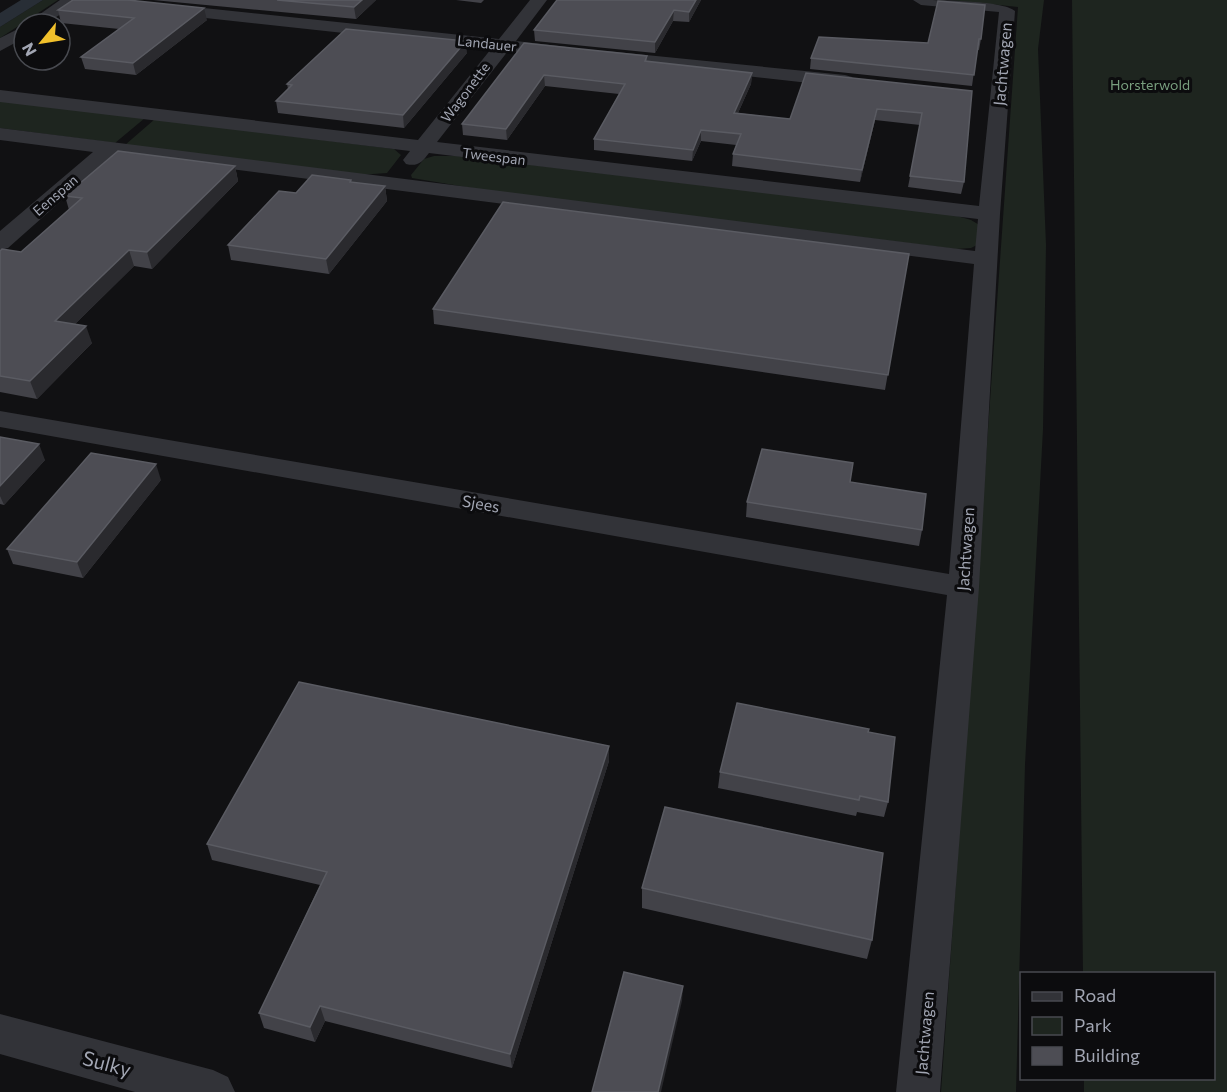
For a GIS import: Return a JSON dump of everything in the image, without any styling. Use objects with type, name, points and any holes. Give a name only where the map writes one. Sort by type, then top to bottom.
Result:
[{"type":"street","points":[[52,12],[71,0]]},
{"type":"street","name":"Landauer","points":[[82,0],[858,82]]},
{"type":"street","name":"Wagonette","points":[[391,184],[423,148],[539,0]]},
{"type":"street","name":"Jachtwagen","points":[[918,1092],[963,587],[989,214],[988,96],[1007,10],[1002,7],[921,0]]},
{"type":"street","name":"Tweespan","points":[[0,96],[989,214]]},
{"type":"street","points":[[0,134],[986,259]]},
{"type":"street","name":"Eenspan","points":[[0,243],[109,148]]},
{"type":"street","name":"Sjees","points":[[0,419],[963,587]]},
{"type":"street","name":"Sulky","points":[[0,1034],[213,1092]]},
{"type":"green space","points":[[43,0],[58,0],[40,12],[24,12]]},
{"type":"green space","points":[[951,0],[1044,0],[1038,49],[1046,245],[1043,429],[1025,765],[1016,1092],[941,1092],[1018,7]]},
{"type":"green space","name":"Horsterwold","points":[[1072,0],[1227,0],[1227,1092],[1084,1092],[1084,1080],[1215,1080],[1215,972],[1083,972]]},
{"type":"green space","points":[[12,19],[12,30],[0,38],[0,27]]},
{"type":"green space","points":[[0,101],[145,118],[115,143],[0,128]]},
{"type":"green space","points":[[155,119],[394,149],[401,155],[387,173],[359,175],[125,145]]},
{"type":"green space","points":[[434,156],[457,156],[954,215],[981,226],[977,245],[971,248],[956,249],[502,193],[412,178],[411,175],[424,159]]},
{"type":"shaded area","points":[[21,0],[43,0],[24,12],[12,12],[12,19],[0,27],[0,13]]},
{"type":"building","points":[[73,0],[128,0],[204,8],[133,63],[81,57],[134,18],[58,10]]},
{"type":"building","points":[[277,0],[362,0],[354,7]]},
{"type":"building","points":[[557,0],[696,0],[689,12],[674,10],[655,42],[534,30]]},
{"type":"building","points":[[938,1],[985,5],[974,75],[811,58],[819,37],[928,43]]},
{"type":"building","points":[[346,29],[466,41],[403,115],[276,101],[292,85],[287,84]]},
{"type":"building","points":[[524,43],[647,56],[645,61],[752,73],[734,113],[790,119],[806,73],[972,91],[964,182],[910,176],[922,113],[877,109],[862,170],[733,154],[741,134],[701,130],[693,150],[594,139],[625,84],[544,75],[506,129],[462,124]]},
{"type":"building","points":[[118,151],[235,166],[147,252],[129,250],[55,321],[86,326],[30,381],[0,376],[0,251],[2,249],[21,252],[82,198],[65,196]]},
{"type":"building","points":[[312,175],[385,186],[326,259],[228,245],[279,191],[296,193]]},
{"type":"building","points":[[503,202],[909,254],[888,375],[433,309]]},
{"type":"building","points":[[0,437],[39,444],[0,486]]},
{"type":"building","points":[[762,449],[853,463],[850,482],[926,494],[922,530],[747,502]]},
{"type":"building","points":[[91,453],[156,464],[77,562],[7,549]]},
{"type":"building","points":[[299,682],[609,746],[510,1054],[320,1006],[310,1027],[259,1013],[327,872],[207,844]]},
{"type":"building","points":[[737,703],[869,729],[868,732],[895,737],[888,802],[860,796],[859,800],[720,772]]},
{"type":"building","points":[[665,807],[883,853],[872,940],[642,888]]},
{"type":"building","points":[[624,972],[683,986],[658,1092],[592,1092]]}]
